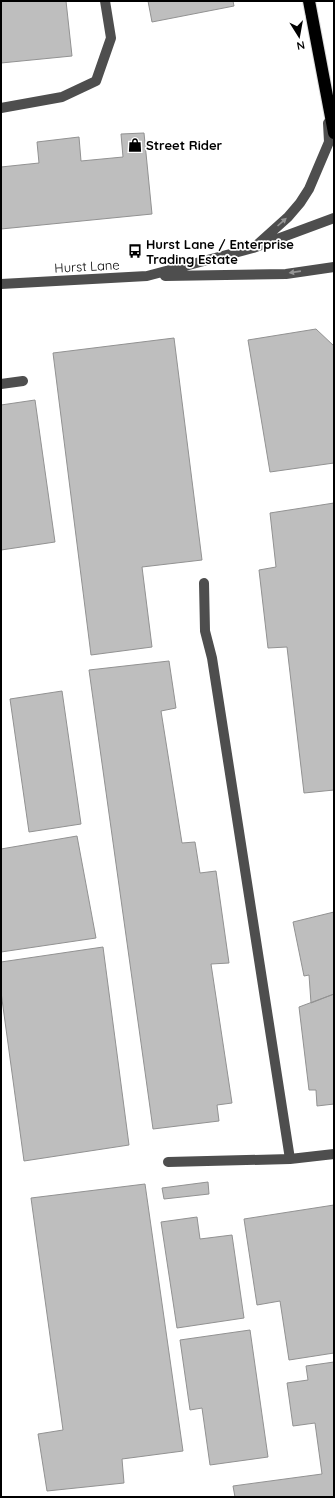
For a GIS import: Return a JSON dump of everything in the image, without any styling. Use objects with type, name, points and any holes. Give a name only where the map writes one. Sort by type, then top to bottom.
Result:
[{"type":"highway","points":[[309,1],[334,133]]},
{"type":"street","points":[[1,108],[62,97],[96,81],[111,38],[104,1]]},
{"type":"street","points":[[253,248],[288,217],[300,204],[309,189],[329,142],[324,86]]},
{"type":"street","name":"Hurst Lane","points":[[1,284],[147,276],[253,248],[334,218]]},
{"type":"street","points":[[147,276],[286,274],[334,267]]},
{"type":"street","points":[[1,384],[23,381]]},
{"type":"street","points":[[204,583],[205,631],[213,666],[290,1159]]},
{"type":"street","points":[[168,1162],[290,1159],[334,1154]]},
{"type":"building","points":[[1,1],[66,1],[72,56],[1,63]]},
{"type":"building","points":[[148,1],[233,1],[234,6],[152,22]]},
{"type":"building","points":[[144,133],[152,214],[1,229],[1,167],[39,163],[37,142],[79,137],[81,161],[123,157],[121,134]]},
{"type":"building","points":[[316,329],[334,346],[334,463],[270,472],[248,340]]},
{"type":"building","points":[[174,338],[202,560],[142,567],[152,647],[91,655],[53,353]]},
{"type":"building","points":[[35,400],[55,542],[1,550],[1,405]]},
{"type":"building","points":[[334,503],[334,790],[304,793],[287,647],[268,648],[259,570],[276,567],[270,513]]},
{"type":"building","points":[[169,661],[176,708],[161,711],[182,843],[195,842],[200,873],[216,871],[229,963],[211,964],[232,1103],[217,1105],[219,1121],[153,1129],[89,670]]},
{"type":"building","points":[[62,691],[81,824],[29,832],[10,699]]},
{"type":"building","points":[[77,836],[96,938],[1,952],[1,849]]},
{"type":"building","points":[[334,912],[334,994],[311,1003],[309,975],[304,976],[293,922]]},
{"type":"building","points":[[103,947],[129,1145],[24,1161],[1,992],[1,962]]},
{"type":"building","points":[[334,994],[334,1104],[317,1106],[316,1090],[309,1090],[299,1007]]},
{"type":"building","points":[[208,1182],[209,1194],[164,1199],[162,1188]]},
{"type":"building","points":[[145,1184],[183,1451],[122,1459],[124,1483],[47,1491],[38,1434],[63,1430],[31,1198]]},
{"type":"building","points":[[334,1205],[334,1353],[289,1360],[280,1301],[257,1305],[244,1219]]},
{"type":"building","points":[[197,1217],[200,1239],[232,1235],[244,1318],[177,1328],[161,1222]]},
{"type":"building","points":[[250,1330],[268,1457],[210,1465],[202,1408],[190,1410],[180,1340]]},
{"type":"building","points":[[334,1362],[334,1497],[235,1497],[233,1486],[322,1474],[315,1423],[293,1426],[287,1383],[308,1380],[306,1366]]},
{"type":"place","name":"Street Rider","points":[[135,145]]},
{"type":"place","name":"Hurst Lane / Enterprise Trading Estate","points":[[135,251]]}]
